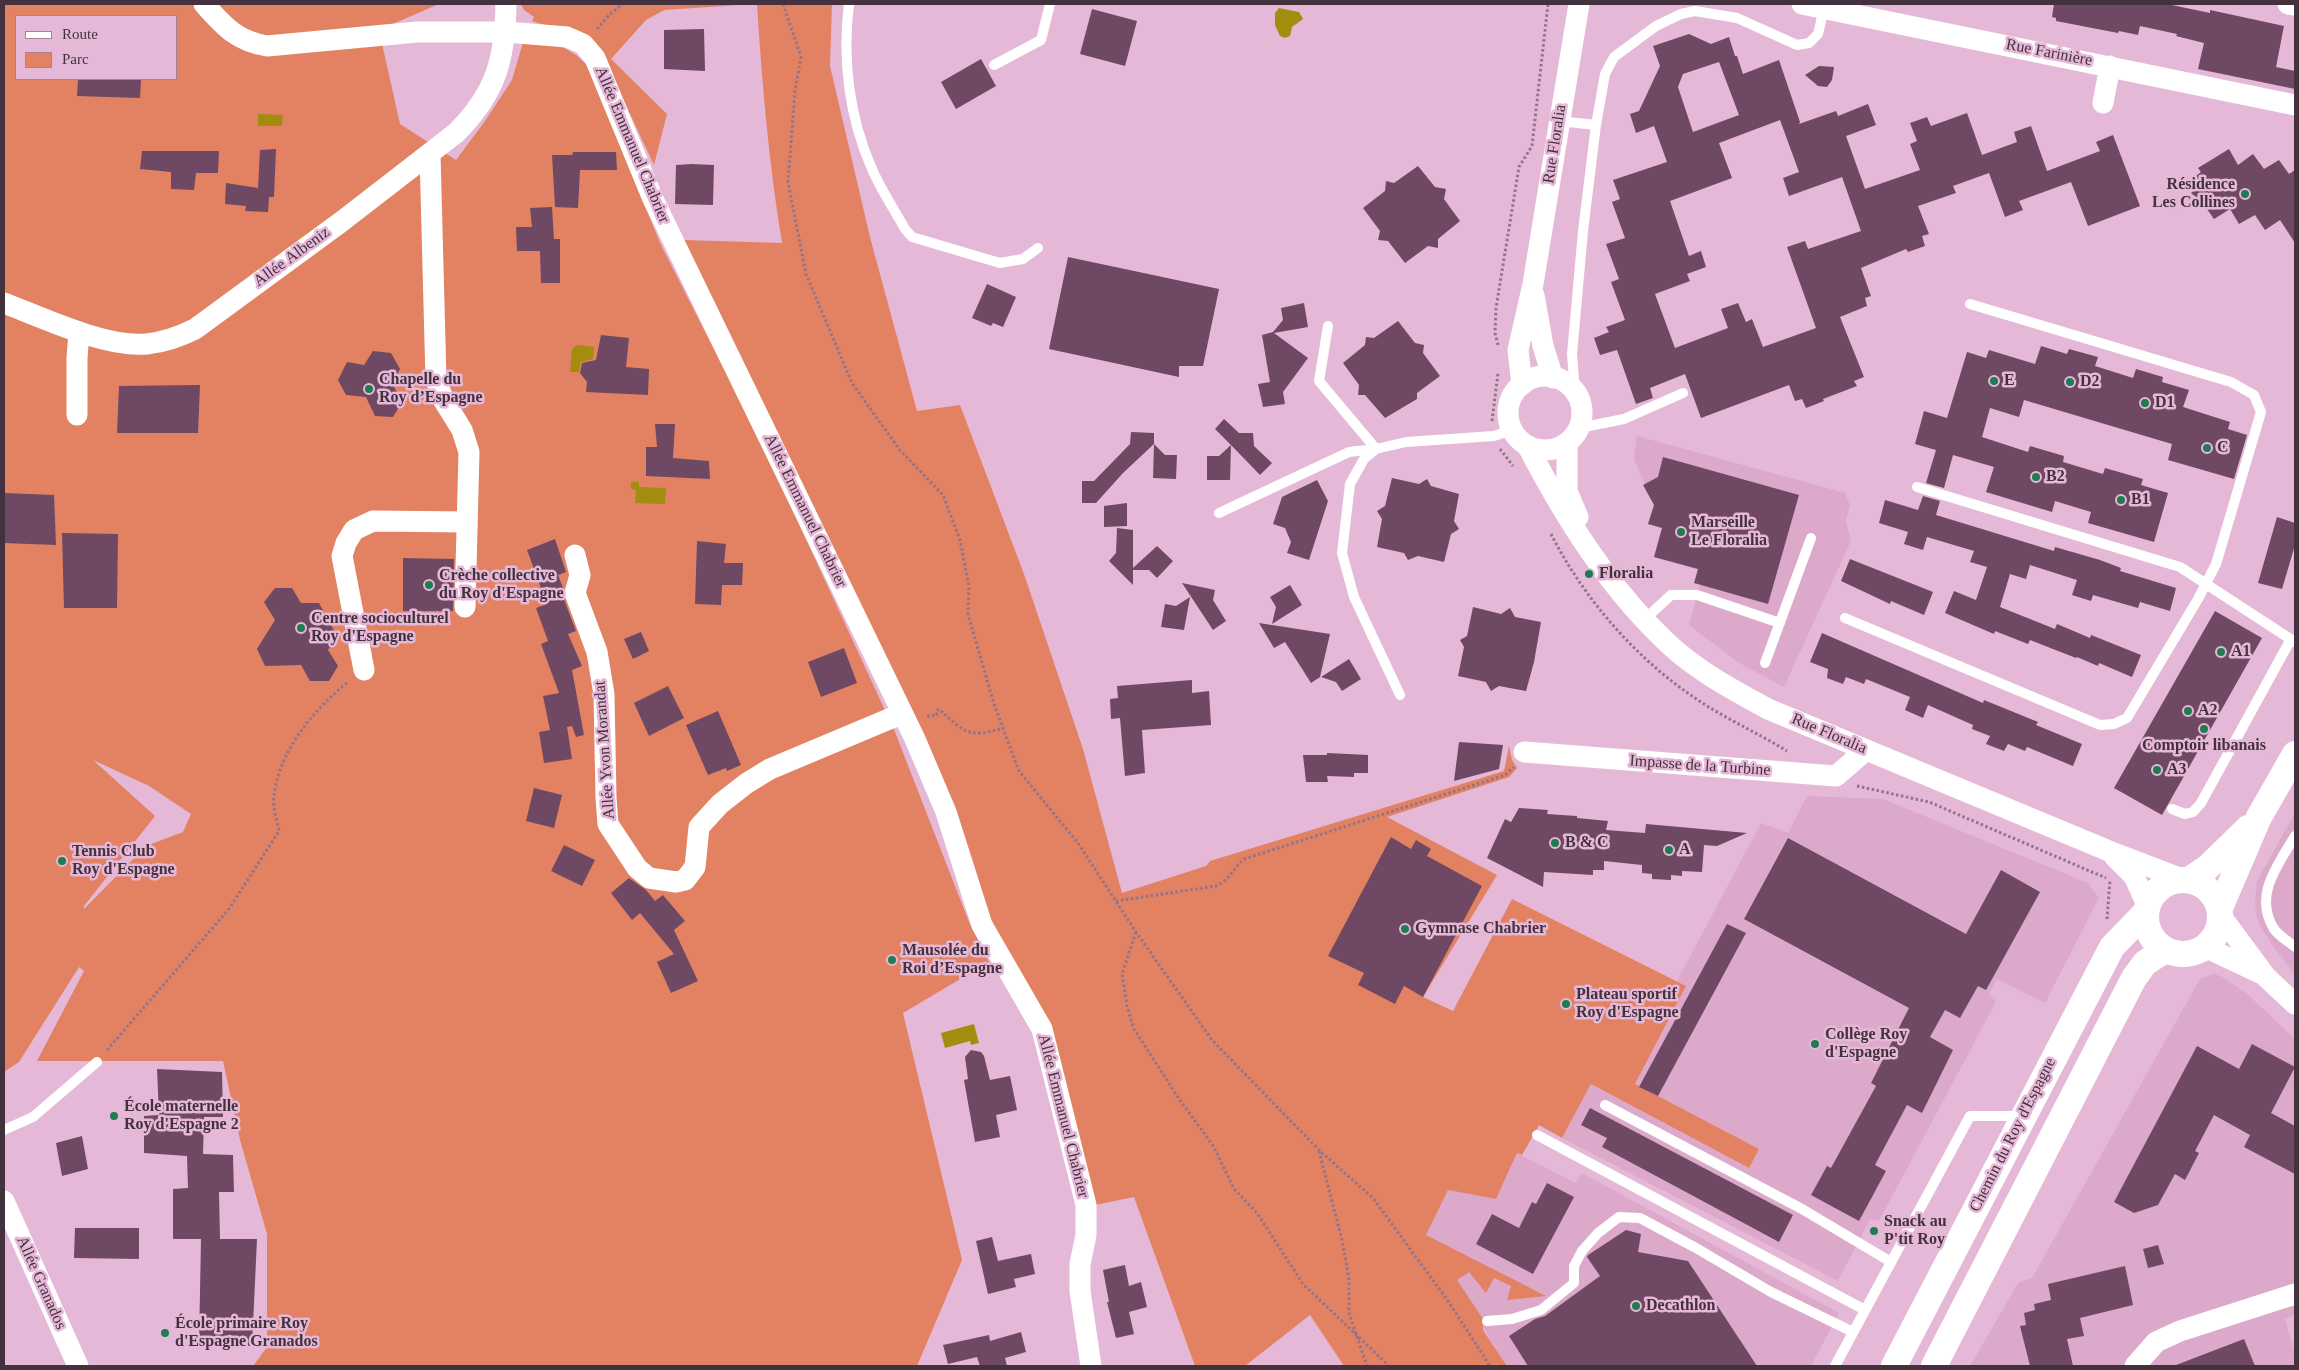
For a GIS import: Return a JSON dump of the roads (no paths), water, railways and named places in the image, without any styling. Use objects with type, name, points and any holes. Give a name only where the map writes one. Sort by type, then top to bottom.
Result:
[{"type":"street","points":[[204,4],[223,25],[248,43],[267,46],[417,32],[506,32]]},
{"type":"street","name":"Allée Albeniz","points":[[4,303],[80,332],[112,340],[146,344],[179,337],[195,329],[456,134],[482,102],[498,68],[504,51],[506,4]]},
{"type":"street","name":"Rue Floralia","points":[[1522,384],[1518,350],[1532,284],[1579,4]]},
{"type":"street","name":"Rue Farinière","points":[[1802,4],[2295,105]]},
{"type":"street","points":[[2288,4],[2295,5]]},
{"type":"street","name":"Allée Emmanuel Chabrier","points":[[506,32],[567,37],[583,44],[595,58],[653,198],[915,739],[946,812],[982,925],[1042,1029],[1086,1205],[1086,1235],[1080,1264],[1080,1291],[1091,1366]]},
{"type":"street","points":[[2103,103],[2110,66]]},
{"type":"street","points":[[430,154],[436,380],[444,401],[462,430],[469,452],[465,607]]},
{"type":"street","name":"Rue Floralia","points":[[1532,284],[1543,346],[1553,378]]},
{"type":"street","points":[[77,415],[77,358],[80,332]]},
{"type":"street","points":[[1553,378],[1566,383],[1575,392],[1582,416],[1573,436],[1554,449],[1540,450],[1527,446],[1518,439],[1512,430],[1508,418],[1509,405],[1514,394],[1522,384],[1531,379],[1553,378]]},
{"type":"street","name":"Rue Floralia","points":[[1573,436],[1567,491],[1593,555]]},
{"type":"street","name":"Rue Floralia","points":[[1527,446],[1554,496],[1593,555],[1644,620],[1674,649],[1718,681],[1768,709],[2109,851],[2185,879]]},
{"type":"street","points":[[364,670],[342,556],[346,543],[354,530],[374,521],[467,522]]},
{"type":"street","name":"Allée Yvon Morandat","points":[[575,555],[580,575],[575,593],[596,652],[604,694],[608,824],[637,868],[649,878],[676,882],[685,880],[695,867],[699,826],[720,804],[747,783],[770,769],[902,714]]},
{"type":"street","name":"Impasse de la Turbine","points":[[1524,752],[1836,776],[1866,750]]},
{"type":"street","points":[[2260,817],[2208,867],[2185,879],[2171,881],[2161,886],[2152,894],[2146,909],[2146,924],[2150,934],[2165,950],[2186,954],[2205,947],[2214,938],[2219,928],[2220,912],[2260,817],[2295,754]]},
{"type":"street","name":"Rue Floralia","points":[[2109,851],[2134,876],[2146,909]]},
{"type":"street","points":[[2185,879],[2199,883],[2216,898],[2220,912],[2266,977],[2295,1004]]},
{"type":"street","name":"Chemin du Roy d'Espagne","points":[[1894,1366],[2022,1116],[2112,947],[2146,909]]},
{"type":"street","points":[[2205,947],[2266,977]]},
{"type":"street","points":[[1934,1366],[2134,978],[2145,963],[2165,950]]},
{"type":"street","name":"Allée Granados","points":[[4,1201],[73,1365]]},
{"type":"street","points":[[2135,1366],[2156,1342],[2180,1331],[2295,1294]]},
{"type":"lane","points":[[849,4],[846,26],[847,75],[857,124],[872,169],[904,229],[912,237],[1000,263],[1023,259],[1038,248]]},
{"type":"lane","points":[[994,65],[1041,40],[1050,4]]},
{"type":"lane","points":[[1575,392],[1572,354],[1583,231],[1596,125],[1605,74],[1614,56],[1656,26],[1681,14],[1694,11],[1737,18],[1797,45],[1809,43],[1818,34],[1824,8]]},
{"type":"lane","points":[[1558,121],[1596,125]]},
{"type":"lane","points":[[1845,618],[2100,725],[2114,724],[2127,718],[2216,564],[2261,412],[2254,395],[2231,382],[1970,304]]},
{"type":"lane","points":[[1328,326],[1319,381],[1376,449]]},
{"type":"lane","points":[[1573,436],[1624,419],[1683,393]]},
{"type":"lane","points":[[1219,513],[1349,452],[1376,449],[1406,442],[1494,436],[1512,430]]},
{"type":"lane","points":[[1376,449],[1364,458],[1350,484],[1342,553],[1354,597],[1400,695]]},
{"type":"lane","points":[[1916,487],[2180,567],[2293,640],[2200,803],[2193,812],[2184,814],[2172,809]]},
{"type":"lane","points":[[1764,663],[1811,538]]},
{"type":"lane","points":[[1644,620],[1672,595],[1697,595],[1780,623]]},
{"type":"lane","points":[[2295,836],[2268,883],[2266,908],[2275,930],[2295,947]]},
{"type":"lane","points":[[4,1130],[33,1118],[97,1062]]},
{"type":"lane","points":[[1605,1105],[1802,1209],[1892,1262]]},
{"type":"lane","points":[[1835,1366],[1970,1116],[2022,1116]]},
{"type":"lane","points":[[1537,1135],[1865,1310]]},
{"type":"lane","points":[[1487,1321],[1512,1319],[1541,1310],[1574,1283],[1574,1266],[1582,1251],[1598,1233],[1619,1217],[1640,1218],[1771,1292],[1853,1332]]},
{"type":"place","name":"Résidence Les Collines","points":[[2245,194]]},
{"type":"place","name":"E","points":[[1994,381]]},
{"type":"place","name":"D2","points":[[2070,382]]},
{"type":"place","name":"Chapelle du Roy d’Espagne","points":[[369,389]]},
{"type":"place","name":"D1","points":[[2145,403]]},
{"type":"place","name":"C","points":[[2207,448]]},
{"type":"place","name":"B2","points":[[2036,477]]},
{"type":"place","name":"B1","points":[[2121,500]]},
{"type":"place","name":"Marseille Le Floralia","points":[[1681,532]]},
{"type":"place","name":"Floralia","points":[[1589,574]]},
{"type":"place","name":"Crèche collective du Roy d'Espagne","points":[[429,585]]},
{"type":"place","name":"Centre socioculturel Roy d'Espagne","points":[[301,628]]},
{"type":"place","name":"A1","points":[[2221,652]]},
{"type":"place","name":"A2","points":[[2188,711]]},
{"type":"place","name":"Comptoir libanais","points":[[2204,729]]},
{"type":"place","name":"A3","points":[[2157,770]]},
{"type":"place","name":"B & C","points":[[1555,843]]},
{"type":"place","name":"A","points":[[1669,850]]},
{"type":"place","name":"Tennis Club Roy d'Espagne","points":[[62,861]]},
{"type":"place","name":"Gymnase Chabrier","points":[[1405,929]]},
{"type":"place","name":"Mausolée du Roi d’Espagne","points":[[892,960]]},
{"type":"place","name":"Plateau sportif Roy d'Espagne","points":[[1566,1004]]},
{"type":"place","name":"Collège Roy d'Espagne","points":[[1815,1044]]},
{"type":"place","name":"École maternelle Roy d'Espagne 2","points":[[114,1116]]},
{"type":"place","name":"Snack au P'tit Roy","points":[[1874,1231]]},
{"type":"place","name":"Decathlon","points":[[1636,1306]]},
{"type":"place","name":"École primaire Roy d'Espagne Granados","points":[[165,1333]]}]
